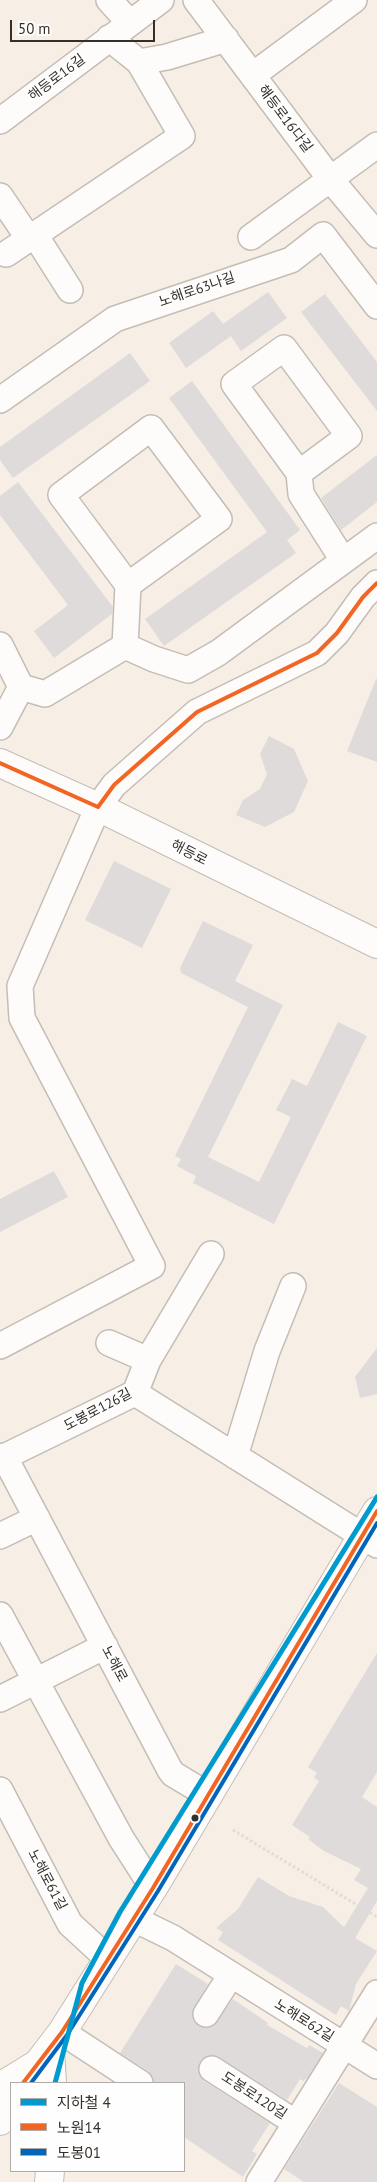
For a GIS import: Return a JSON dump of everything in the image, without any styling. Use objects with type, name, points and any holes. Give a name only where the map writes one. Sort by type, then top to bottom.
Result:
[{"type":"main road","name":"해등로","points":[[0,764],[98,807],[377,944]]},
{"type":"main road","points":[[0,2087],[44,2063],[132,1918],[153,1888],[208,1795],[370,1540],[377,1511]]},
{"type":"main road","points":[[0,2121],[10,2105]]},
{"type":"street","points":[[109,0],[130,23]]},
{"type":"street","name":"해등로16길","points":[[0,121],[161,0]]},
{"type":"street","name":"해등로16다길","points":[[196,0],[331,180],[377,235]]},
{"type":"street","points":[[252,75],[354,0]]},
{"type":"street","points":[[6,254],[182,136],[139,62],[110,38]]},
{"type":"street","points":[[139,62],[167,57],[226,39]]},
{"type":"street","points":[[251,236],[377,146]]},
{"type":"street","points":[[0,196],[70,290]]},
{"type":"street","name":"노해로63나길","points":[[0,400],[114,319],[291,260],[323,235],[377,306]]},
{"type":"street","points":[[299,473],[349,436],[284,348],[234,384],[299,473],[301,494],[344,560]]},
{"type":"street","points":[[126,646],[128,585],[61,495],[151,428],[219,520],[128,585]]},
{"type":"street","points":[[126,646],[154,659],[188,670],[218,653],[377,536]]},
{"type":"street","points":[[0,1346],[152,1266],[22,1018],[20,986],[98,807],[114,785],[197,712],[317,653],[337,633],[377,583]]},
{"type":"street","points":[[0,646],[20,687],[45,694],[126,646]]},
{"type":"street","points":[[0,727],[20,687]]},
{"type":"street","name":"도봉로126길","points":[[2,1457],[135,1393],[148,1360],[211,1254]]},
{"type":"street","points":[[234,1456],[267,1351],[293,1286]]},
{"type":"street","points":[[108,1343],[148,1360]]},
{"type":"street","points":[[135,1393],[370,1540]]},
{"type":"street","name":"노해로","points":[[2,1457],[37,1518],[170,1770],[173,1774],[208,1795]]},
{"type":"street","points":[[0,1536],[37,1518]]},
{"type":"street","points":[[0,1615],[37,1680],[95,1792],[153,1888]]},
{"type":"street","points":[[0,1699],[105,1646]]},
{"type":"street","name":"노해로61길","points":[[0,1790],[70,1924],[108,1958]]},
{"type":"street","name":"노해로62길","points":[[132,1918],[173,1938],[377,2066]]},
{"type":"street","points":[[206,2014],[231,1975]]},
{"type":"street","name":"도봉로120길","points":[[259,2182],[377,1993]]},
{"type":"street","points":[[44,2063],[135,2082]]},
{"type":"street","name":"도봉로120길","points":[[212,2069],[296,2123]]},
{"type":"path","points":[[233,1830],[377,1917]]},
{"type":"building","points":[[268,292],[287,318],[241,351],[231,336],[186,368],[169,343],[213,311],[223,324]]},
{"type":"building","points":[[325,294],[377,362],[377,411],[301,312]]},
{"type":"building","points":[[130,353],[150,381],[13,478],[0,460],[0,447]]},
{"type":"building","points":[[192,381],[300,530],[287,540],[296,553],[164,646],[145,619],[267,532],[169,398]]},
{"type":"building","points":[[377,455],[377,502],[341,530],[321,498]]},
{"type":"building","points":[[18,482],[113,607],[112,614],[54,658],[34,631],[68,605],[0,515],[0,496]]},
{"type":"building","points":[[377,679],[377,762],[347,751]]},
{"type":"building","points":[[269,736],[294,749],[308,781],[294,812],[265,827],[236,815],[243,800],[260,789],[267,774],[260,754]]},
{"type":"building","points":[[114,861],[171,889],[142,948],[85,920]]},
{"type":"building","points":[[203,921],[253,945],[235,981],[283,1005],[208,1157],[259,1182],[291,1117],[276,1110],[292,1079],[307,1086],[338,1022],[367,1036],[274,1224],[193,1183],[196,1176],[177,1166],[181,1159],[175,1156],[248,1007],[181,973],[180,968]]},
{"type":"building","points":[[54,1171],[68,1197],[0,1232],[0,1199]]},
{"type":"building","points":[[377,1348],[377,1394],[360,1398],[355,1377]]},
{"type":"building","points":[[377,1653],[377,1772],[362,1797],[377,1807],[377,1901],[355,1938],[377,1951],[356,1984],[349,2011],[341,2006],[336,2015],[218,1940],[223,1932],[216,1928],[238,1909],[258,1877],[289,1896],[323,1907],[344,1927],[368,1888],[354,1880],[361,1869],[324,1851],[308,1839],[310,1837],[292,1825],[319,1781],[314,1778],[317,1773],[308,1767]]},
{"type":"building","points":[[176,1964],[208,1984],[192,2013],[193,2020],[199,2026],[206,2028],[213,2026],[233,1999],[268,2023],[267,2025],[307,2048],[309,2045],[323,2053],[308,2077],[303,2081],[300,2079],[287,2100],[219,2057],[212,2055],[200,2061],[198,2069],[204,2081],[270,2123],[252,2151],[257,2154],[243,2177],[185,2138],[185,2082],[154,2082],[148,2071],[120,2053]]},
{"type":"building","points":[[339,2083],[377,2107],[377,2182],[304,2182],[284,2169]]},
{"type":"metro line","name":"4","points":[[55,2082],[82,1983],[120,1912],[377,1497]]},
{"type":"transit line","name":"노원14","points":[[0,763],[98,807],[114,785],[197,712],[317,653],[337,633],[363,597],[377,583]]},
{"type":"transit line","name":"노원14","points":[[24,2082],[62,2032],[153,1888],[377,1511]]},
{"type":"transit line","name":"도봉01","points":[[32,2082],[67,2035],[158,1891],[377,1523]]}]
